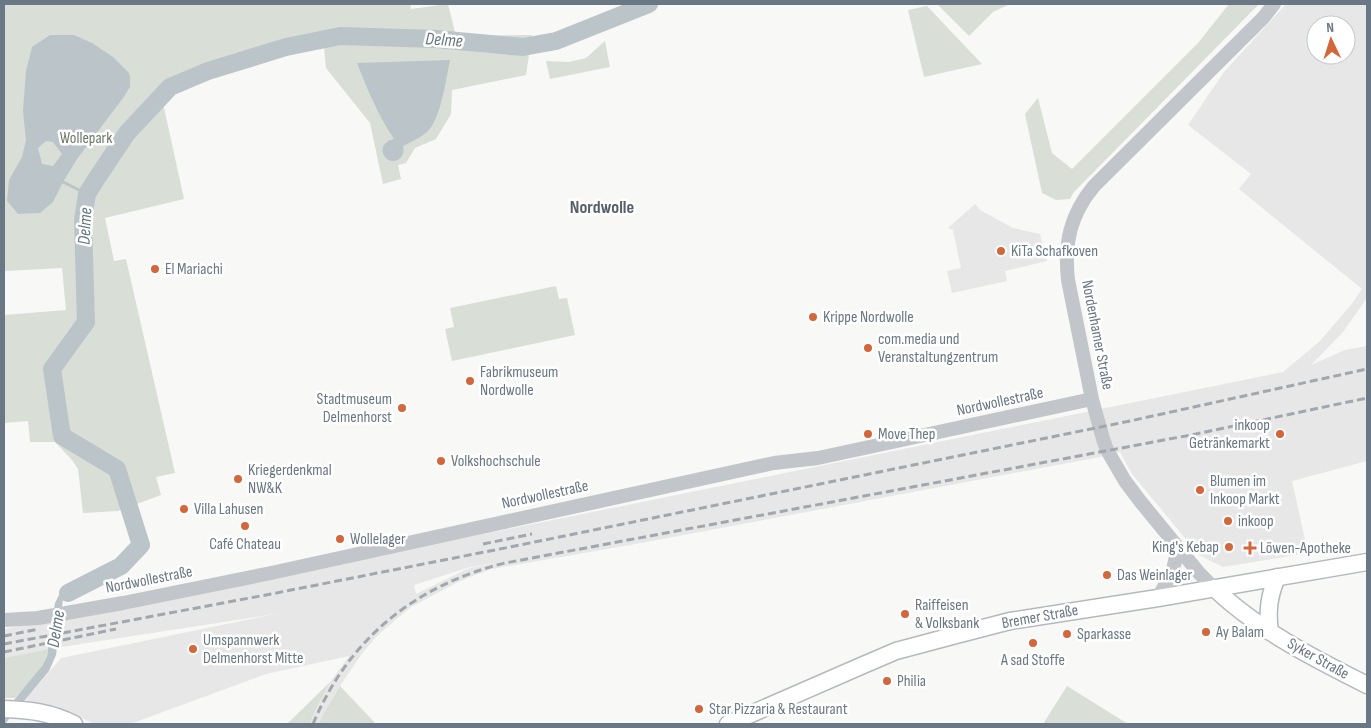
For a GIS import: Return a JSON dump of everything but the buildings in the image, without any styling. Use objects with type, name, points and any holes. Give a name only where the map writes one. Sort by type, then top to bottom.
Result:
[{"type":"main road","name":"Bremer Straße","points":[[728,724],[896,651],[1010,621],[1367,562]]},
{"type":"main road","name":"Syker Straße","points":[[1270,632],[1268,622],[1270,598],[1277,577]]},
{"type":"main road","name":"Syker Straße","points":[[1214,588],[1242,613],[1270,632],[1367,685]]},
{"type":"main road","points":[[4,709],[38,711],[74,724]]},
{"type":"street","name":"Nordenhamer Straße","points":[[1214,588],[1125,481],[1107,450],[1092,399],[1066,266],[1067,247],[1079,206],[1094,186],[1263,18],[1274,4]]},
{"type":"street","name":"Nordwollestraße","points":[[4,620],[38,618],[272,573],[774,463],[818,458],[1092,399]]},
{"type":"street","points":[[1158,598],[1173,570],[1178,547]]},
{"type":"shaded area","points":[[1286,4],[1367,4],[1367,298],[1343,332],[1311,365],[1345,350],[1367,346],[1367,461],[1292,481],[1308,553],[1223,567],[1199,555],[1132,474],[1120,452],[641,543],[492,569],[456,583],[411,607],[386,628],[361,655],[340,686],[319,724],[310,724],[314,713],[330,682],[349,656],[266,674],[130,724],[94,724],[56,707],[25,700],[61,658],[275,614],[48,649],[4,658],[4,629],[1283,372],[1319,342],[1351,305],[1362,289],[1239,189],[1251,174],[1188,125],[1224,72]],"holes":[[[498,562],[467,569],[416,594],[414,585],[467,568]]]},
{"type":"shaded area","name":"KiTa Schafkoven","points":[[975,204],[980,210],[1013,228],[1040,234],[1047,261],[1005,271],[1007,281],[952,293],[947,271],[961,268],[953,230],[948,228]]},
{"type":"green space","name":"Wollepark","points":[[4,4],[410,4],[411,9],[448,4],[456,36],[532,35],[526,75],[452,90],[451,114],[436,139],[415,148],[406,163],[398,165],[401,179],[383,184],[370,123],[326,68],[324,47],[208,77],[176,90],[163,103],[184,199],[105,218],[114,261],[126,259],[175,473],[156,477],[161,495],[118,511],[83,513],[78,469],[72,460],[55,442],[30,442],[28,421],[4,423],[4,315],[66,310],[62,268],[4,271]]},
{"type":"green space","points":[[937,4],[1010,4],[993,12],[969,36]]},
{"type":"green space","points":[[1229,4],[1259,4],[1074,192],[1070,199],[1056,200],[1042,193],[1025,114],[1038,98],[1052,153],[1072,169],[1198,43]]},
{"type":"green space","points":[[927,6],[982,64],[924,77],[908,10]]},
{"type":"green space","points":[[605,41],[610,67],[550,79],[546,61],[569,62],[586,58]]},
{"type":"green space","points":[[556,286],[559,299],[567,298],[575,335],[452,361],[445,329],[454,327],[450,308]]},
{"type":"green space","points":[[48,649],[40,669],[15,698],[4,698],[4,658]]},
{"type":"green space","points":[[330,682],[310,724],[287,724]]},
{"type":"green space","points":[[340,686],[376,724],[319,724]]},
{"type":"green space","points":[[1067,686],[1128,724],[1043,724]]},
{"type":"water","points":[[50,35],[74,35],[92,43],[113,57],[129,73],[130,87],[77,159],[53,202],[40,213],[18,214],[7,201],[9,180],[22,157],[26,140],[23,111],[26,71],[32,47]],"holes":[[[46,141],[53,142],[62,154],[53,166],[42,164],[38,148]]]},
{"type":"water","points":[[450,60],[439,109],[432,126],[427,132],[403,146],[401,157],[393,161],[389,160],[383,153],[383,146],[388,141],[394,139],[383,121],[357,63]]},
{"type":"water","points":[[87,580],[89,587],[63,599],[56,655],[49,671],[4,724],[4,712],[42,666],[47,656],[55,603],[59,595],[67,589]]},
{"type":"waterway","name":"Delme","points":[[68,593],[121,566],[141,545],[117,469],[62,436],[52,369],[86,322],[83,220],[87,194],[127,133],[170,87],[208,71],[286,47],[340,36],[436,39],[523,47],[556,41],[649,4]]},
{"type":"waterway","points":[[63,182],[87,194]]},
{"type":"railway","points":[[4,644],[515,546],[1130,421],[1367,369]]},
{"type":"railway","points":[[313,724],[328,693],[346,666],[366,641],[389,620],[415,601],[443,585],[505,563],[1191,435],[1367,398]]},
{"type":"railway","points":[[483,544],[532,534]]},
{"type":"railway","points":[[4,636],[39,629]]},
{"type":"railway","points":[[4,652],[116,629]]},
{"type":"place","name":"KiTa Schafkoven","points":[[1001,251]]},
{"type":"place","name":"El Mariachi","points":[[155,269]]},
{"type":"place","name":"Krippe Nordwolle","points":[[813,317]]},
{"type":"place","name":"com.media und Veranstaltungzentrum","points":[[868,348]]},
{"type":"place","name":"Fabrikmuseum Nordwolle","points":[[470,381]]},
{"type":"place","name":"Stadtmuseum Delmenhorst","points":[[402,408]]},
{"type":"place","name":"Move Thep","points":[[868,434]]},
{"type":"place","name":"inkoop Getränkemarkt","points":[[1280,434]]},
{"type":"place","name":"Volkshochschule","points":[[441,461]]},
{"type":"place","name":"Kriegerdenkmal NW&K","points":[[238,479]]},
{"type":"place","name":"Blumen im Inkoop Markt","points":[[1200,490]]},
{"type":"place","name":"Villa Lahusen","points":[[184,509]]},
{"type":"place","name":"inkoop","points":[[1228,521]]},
{"type":"place","name":"Café Chateau","points":[[245,526]]},
{"type":"place","name":"Wollelager","points":[[340,539]]},
{"type":"place","name":"King's Kebap","points":[[1229,547]]},
{"type":"place","name":"Löwen-Apotheke","points":[[1250,548]]},
{"type":"place","name":"Das Weinlager","points":[[1107,575]]},
{"type":"place","name":"Raiffeisen & Volksbank","points":[[905,614]]},
{"type":"place","name":"Ay Balam","points":[[1206,632]]},
{"type":"place","name":"Sparkasse","points":[[1067,634]]},
{"type":"place","name":"A sad Stoffe","points":[[1033,643]]},
{"type":"place","name":"Umspannwerk Delmenhorst Mitte","points":[[193,649]]},
{"type":"place","name":"Philia","points":[[887,681]]},
{"type":"place","name":"Star Pizzaria & Restaurant","points":[[699,709]]},
{"type":"district","name":"Nordwolle","points":[[602,207]]}]
